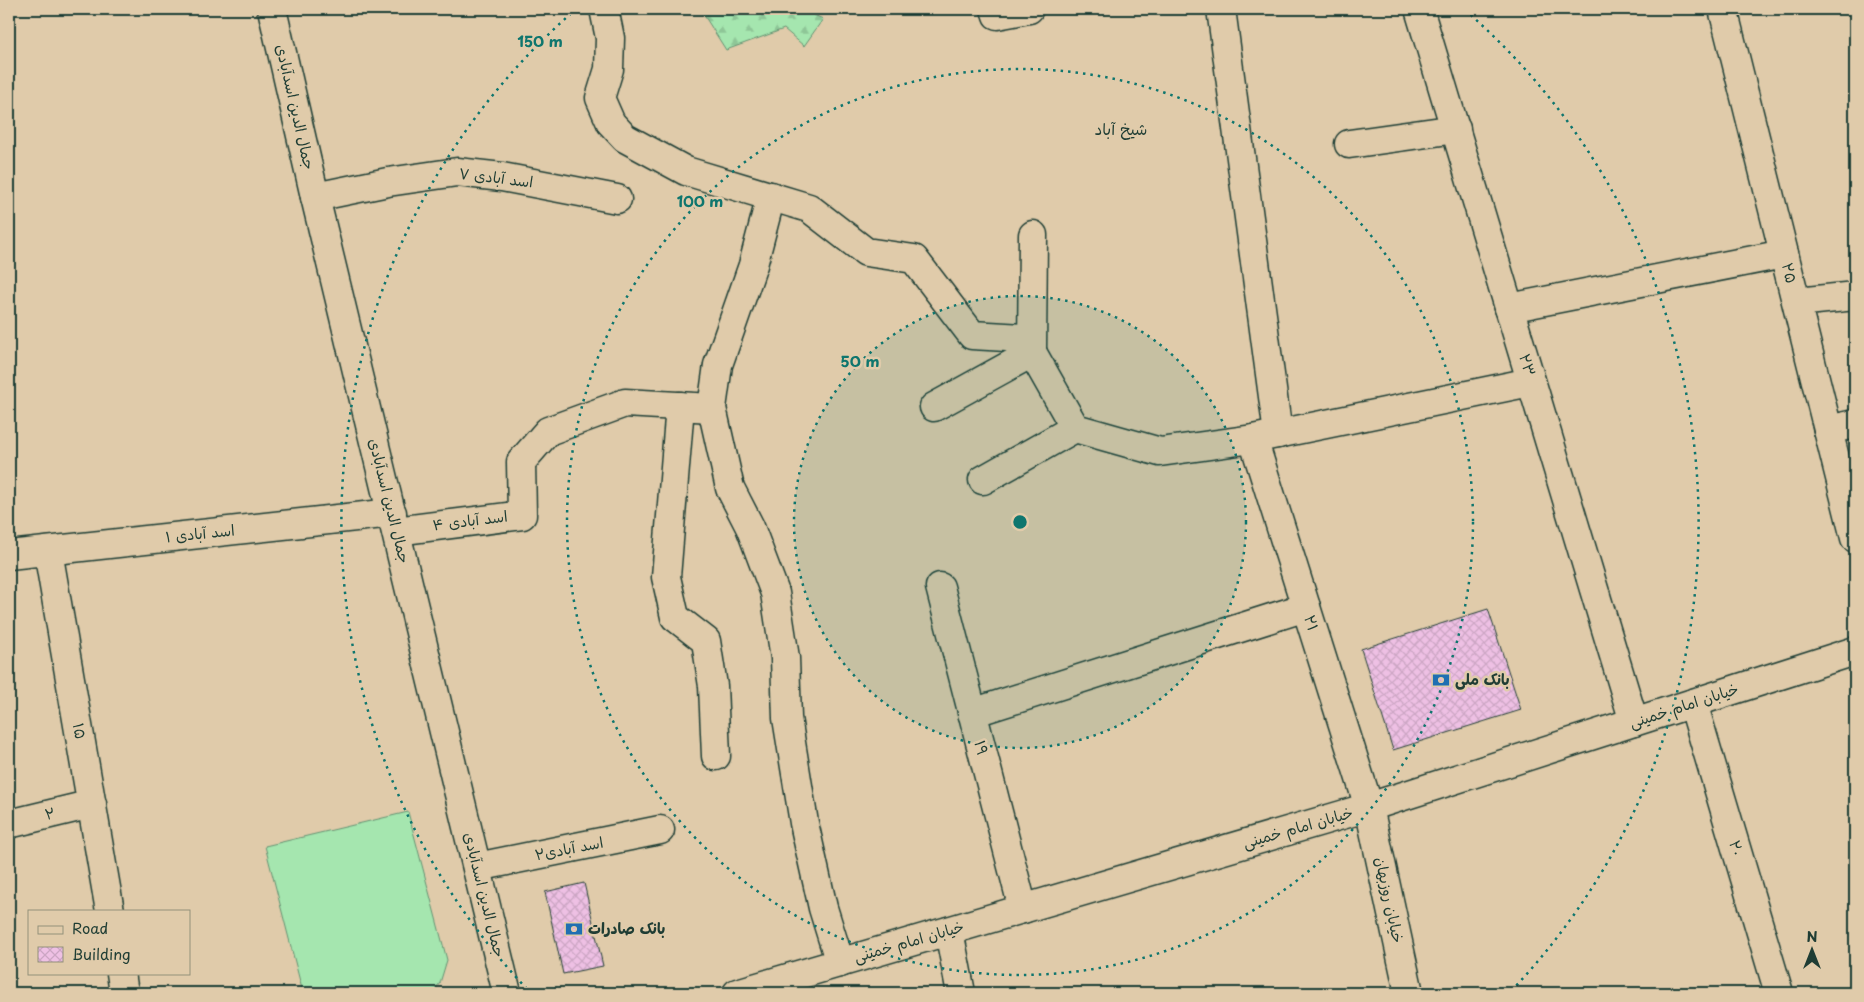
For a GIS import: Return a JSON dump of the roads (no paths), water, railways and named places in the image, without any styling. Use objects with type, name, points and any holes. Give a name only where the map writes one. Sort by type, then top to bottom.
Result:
[{"type":"street","name":"جمال الدین اسدآبادی","points":[[272,9],[315,197],[507,993]]},
{"type":"street","points":[[604,9],[610,38],[609,69],[600,98],[611,123],[625,138],[686,171],[809,208],[866,252],[914,259],[972,334],[1024,338],[1075,428],[1160,452],[1266,437],[1532,382]]},
{"type":"street","points":[[995,9],[997,16],[1029,9]]},
{"type":"street","name":"۲۱","points":[[1221,9],[1266,437],[1306,607],[1369,807]]},
{"type":"street","name":"۲۳","points":[[1419,9],[1634,722]]},
{"type":"street","name":"۲۵","points":[[1723,9],[1855,538]]},
{"type":"street","points":[[1349,144],[1456,129]]},
{"type":"street","name":"اسد آبادی ۷","points":[[315,197],[388,182],[456,172],[502,176],[617,199]]},
{"type":"street","points":[[771,196],[753,265],[718,365],[712,408],[730,488],[750,527],[775,593],[785,658],[788,718],[804,823],[823,908],[840,963]]},
{"type":"street","points":[[1032,353],[1033,235]]},
{"type":"street","points":[[1509,308],[1784,254]]},
{"type":"street","points":[[1797,302],[1855,296]]},
{"type":"street","points":[[934,407],[1032,353]]},
{"type":"street","name":"اسد آبادی ۴","points":[[394,522],[522,515],[521,462],[548,431],[625,403],[712,408]]},
{"type":"street","points":[[680,406],[666,577],[675,618],[706,641],[713,686],[716,756]]},
{"type":"street","points":[[1828,430],[1855,424]]},
{"type":"street","points":[[983,480],[1075,428]]},
{"type":"street","name":"اسد آبادی ۱","points":[[9,555],[394,522]]},
{"type":"street","name":"۱۵","points":[[48,551],[110,910]]},
{"type":"street","name":"۱۹","points":[[940,587],[1023,909]]},
{"type":"street","points":[[972,713],[1306,607]]},
{"type":"street","name":"خیابان امام خمینی","points":[[737,993],[1369,807],[1855,651]]},
{"type":"street","name":"۲۰","points":[[1692,703],[1779,993]]},
{"type":"street","name":"۲","points":[[9,824],[92,804]]},
{"type":"street","name":"خیابان روزبهان","points":[[1369,807],[1409,993]]},
{"type":"street","name":"اسد آبادی۲","points":[[477,867],[660,830]]},
{"type":"street","points":[[948,931],[961,993]]},
{"type":"street","points":[[121,974],[124,993]]},
{"type":"place","name":"بانک ملی","points":[[1441,680]]},
{"type":"place","name":"بانک صادرات","points":[[574,929]]},
{"type":"district","name":"شیخ آباد","points":[[1121,129]]}]
